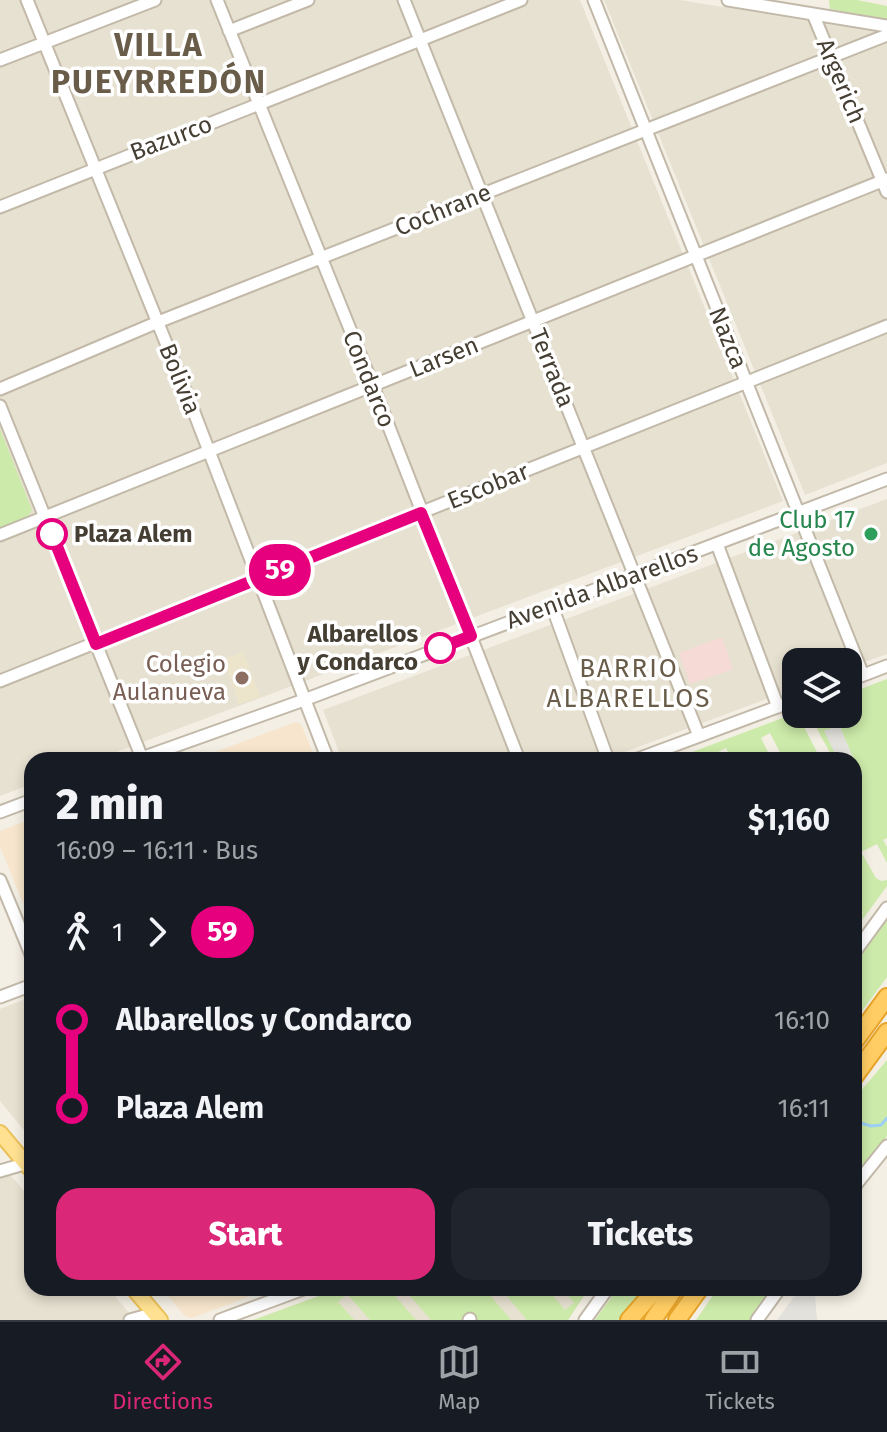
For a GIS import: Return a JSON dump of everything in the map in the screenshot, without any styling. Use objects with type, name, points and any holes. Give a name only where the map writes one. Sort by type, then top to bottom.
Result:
[{"type":"highway","points":[[862,1031],[887,997]]},
{"type":"highway","points":[[862,1067],[887,1032]]},
{"type":"highway","points":[[862,1071],[887,1048]]},
{"type":"highway","points":[[629,1320],[650,1296]]},
{"type":"highway","points":[[653,1320],[670,1296]]},
{"type":"highway","points":[[679,1320],[694,1296]]},
{"type":"main road","points":[[0,1133],[24,1159]]},
{"type":"main road","points":[[140,1296],[157,1317]]},
{"type":"street","name":"Bolivia","points":[[27,0],[158,322],[325,752]]},
{"type":"street","points":[[0,60],[155,0]]},
{"type":"street","name":"Condarco","points":[[217,0],[516,752]]},
{"type":"street","points":[[229,31],[308,0]]},
{"type":"street","name":"Terrada","points":[[404,0],[699,736]]},
{"type":"street","name":"Bazurco","points":[[0,207],[521,0]]},
{"type":"street","name":"Nazca","points":[[594,0],[863,675]]},
{"type":"street","points":[[728,0],[887,26]]},
{"type":"street","name":"Argerich","points":[[813,14],[886,184]]},
{"type":"street","name":"Cochrane","points":[[0,389],[158,322],[887,35]]},
{"type":"street","name":"Larsen","points":[[0,535],[695,256],[886,184]]},
{"type":"street","name":"Escobar","points":[[0,681],[887,326]]},
{"type":"street","points":[[0,406],[136,752]]},
{"type":"street","name":"Avenida Albarellos","points":[[159,752],[887,479]]},
{"type":"street","points":[[717,544],[778,707]]},
{"type":"street","points":[[552,606],[605,752]]},
{"type":"street","points":[[863,675],[887,666]]},
{"type":"street","points":[[656,752],[782,705]]},
{"type":"street","points":[[0,812],[24,803]]},
{"type":"street","points":[[0,880],[24,938]]},
{"type":"street","points":[[862,942],[887,908]]},
{"type":"street","points":[[0,997],[24,988]]},
{"type":"street","points":[[862,1177],[887,1146]]},
{"type":"street","points":[[0,1171],[24,1166]]},
{"type":"street","points":[[220,1320],[284,1296]]},
{"type":"street","points":[[585,1320],[602,1296]]},
{"type":"street","points":[[757,1320],[774,1296]]},
{"type":"street","points":[[130,1320],[157,1317]]},
{"type":"shaded area","points":[[0,0],[580,0],[783,501],[116,752],[24,752],[24,787],[0,796]]},
{"type":"shaded area","points":[[604,0],[680,0],[887,34],[887,463],[805,495]]},
{"type":"shaded area","points":[[887,499],[887,654],[862,663],[862,648],[782,648],[782,693],[624,752],[339,752],[323,710]]},
{"type":"shaded area","points":[[722,637],[733,669],[690,684],[679,653]]},
{"type":"shaded area","name":"Colegio Aulanueva","points":[[243,652],[260,697],[239,704],[224,659]]},
{"type":"shaded area","points":[[296,722],[301,724],[313,752],[215,752]]},
{"type":"shaded area","points":[[840,728],[851,752],[834,752],[824,731]]},
{"type":"shaded area","points":[[24,822],[24,906],[0,847],[0,831]]},
{"type":"shaded area","points":[[24,1000],[24,1130],[0,1101],[0,1009]]},
{"type":"shaded area","points":[[0,1163],[24,1191],[24,1296],[115,1296],[135,1320],[0,1320]]},
{"type":"shaded area","points":[[168,1296],[251,1296],[192,1318],[185,1316]]},
{"type":"shaded area","points":[[319,1296],[584,1296],[568,1320],[253,1320]]},
{"type":"shaded area","points":[[815,1296],[817,1320],[777,1320],[793,1298]]},
{"type":"green space","points":[[829,0],[857,0],[887,6],[887,19],[830,9]]},
{"type":"green space","points":[[0,429],[32,510],[27,518],[0,530]]},
{"type":"green space","points":[[887,679],[887,838],[883,840],[887,847],[887,863],[877,844],[862,852],[862,752],[851,752],[840,728],[862,728],[862,689]]},
{"type":"green space","points":[[782,718],[782,728],[805,728],[817,752],[780,752],[770,733],[761,738],[768,752],[728,752],[726,748],[718,752],[692,752]]},
{"type":"green space","points":[[817,728],[833,728],[844,752],[830,752]]},
{"type":"green space","points":[[862,854],[876,878],[887,880],[887,886],[862,920]]},
{"type":"green space","points":[[887,920],[887,977],[862,1011],[862,954]]},
{"type":"green space","points":[[887,1060],[887,1136],[862,1170],[862,1090]]},
{"type":"green space","points":[[319,1296],[345,1296],[338,1302],[354,1320],[253,1320]]},
{"type":"green space","points":[[349,1296],[395,1296],[416,1320],[370,1320]]},
{"type":"green space","points":[[410,1296],[491,1296],[511,1320],[431,1320]]},
{"type":"green space","points":[[507,1296],[554,1296],[565,1310],[574,1303],[568,1296],[584,1296],[568,1320],[527,1320]]},
{"type":"green space","points":[[612,1296],[640,1296],[618,1320],[595,1320]]},
{"type":"green space","points":[[712,1296],[770,1296],[752,1320],[696,1320]]},
{"type":"waterway","points":[[862,1123],[881,1125],[887,1118]]},
{"type":"bus line","name":"59","points":[[52,534],[96,644],[421,513],[471,636],[440,648]]},
{"type":"place","name":"Plaza Alem","points":[[52,534]]},
{"type":"place","name":"Club 17 de Agosto","points":[[871,534]]},
{"type":"place","name":"Albarellos y Condarco","points":[[440,648]]},
{"type":"place","name":"Colegio Aulanueva","points":[[242,678]]},
{"type":"district","name":"VILLA PUEYRREDÓN","points":[[159,64]]},
{"type":"district","name":"BARRIO ALBARELLOS","points":[[629,683]]}]
